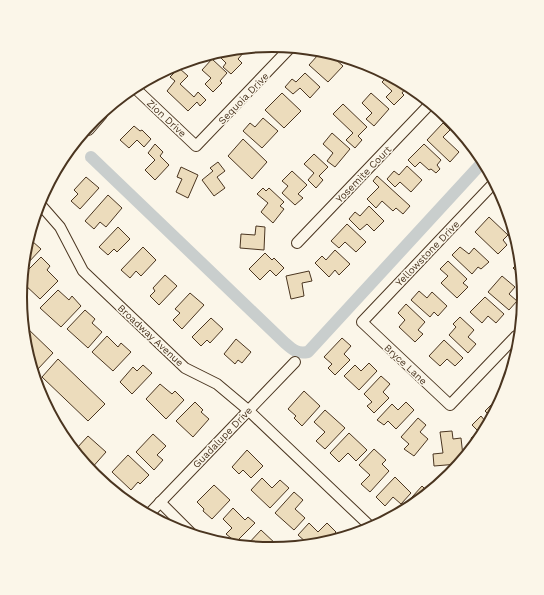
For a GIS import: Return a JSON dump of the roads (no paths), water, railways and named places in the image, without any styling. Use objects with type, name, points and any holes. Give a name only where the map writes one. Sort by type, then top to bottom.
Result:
[{"type":"street","name":"Sequoia Drive","points":[[196,146],[285,53]]},
{"type":"street","name":"Zion Drive","points":[[139,92],[196,146]]},
{"type":"street","name":"Yosemite Court","points":[[297,243],[427,107]]},
{"type":"street","name":"Yellowstone Drive","points":[[362,322],[491,187]]},
{"type":"street","name":"Broadway Avenue","points":[[44,209],[60,227],[83,271],[186,368],[216,384],[248,410],[367,523]]},
{"type":"street","name":"Bryce Lane","points":[[362,322],[450,405],[513,339]]},
{"type":"street","name":"Guadalupe Drive","points":[[152,511],[295,362]]},
{"type":"street","points":[[160,502],[184,526]]},
{"type":"waterway","points":[[91,157],[285,343],[298,352],[308,352],[479,166]]}]
